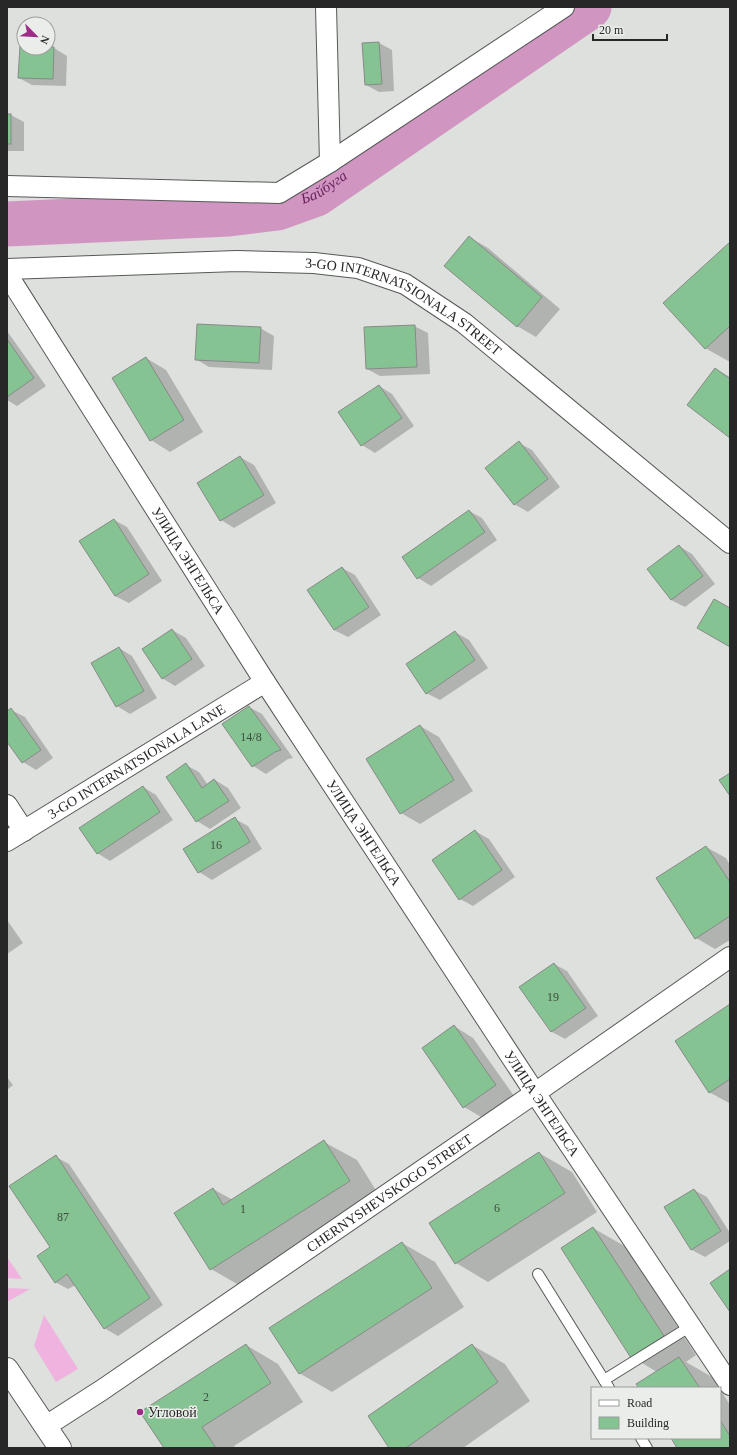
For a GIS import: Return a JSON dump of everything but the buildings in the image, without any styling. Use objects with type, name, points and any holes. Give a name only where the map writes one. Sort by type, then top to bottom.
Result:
[{"type":"main road","points":[[7,1369],[60,1448]]},
{"type":"street","points":[[326,7],[330,162]]},
{"type":"street","points":[[7,186],[279,193],[330,162],[564,7]]},
{"type":"street","name":"3-GO INTERNATSIONALA STREET","points":[[7,269],[237,261],[314,263],[358,268],[406,284],[464,323],[730,543]]},
{"type":"street","name":"УЛИЦА ЭНГЕЛЬСА","points":[[7,274],[265,682],[535,1093],[730,1385]]},
{"type":"street","name":"3-GO INTERNATSIONALA LANE","points":[[7,841],[265,682]]},
{"type":"street","points":[[7,805],[24,831]]},
{"type":"street","name":"CHERNYSHEVSKOGO STREET","points":[[46,1426],[102,1390],[535,1093],[730,957]]},
{"type":"lane","points":[[538,1274],[607,1384],[691,1326]]},
{"type":"lane","points":[[642,1439],[647,1448]]},
{"type":"shaded area","points":[[7,1257],[22,1279],[7,1278]]},
{"type":"shaded area","points":[[7,1288],[30,1289],[7,1302]]},
{"type":"shaded area","points":[[44,1315],[78,1369],[56,1382],[34,1346]]},
{"type":"waterway","name":"Байбуга","points":[[7,224],[229,214],[277,208],[316,194],[589,7]]},
{"type":"place","name":"Угловой","points":[[140,1412]]}]
